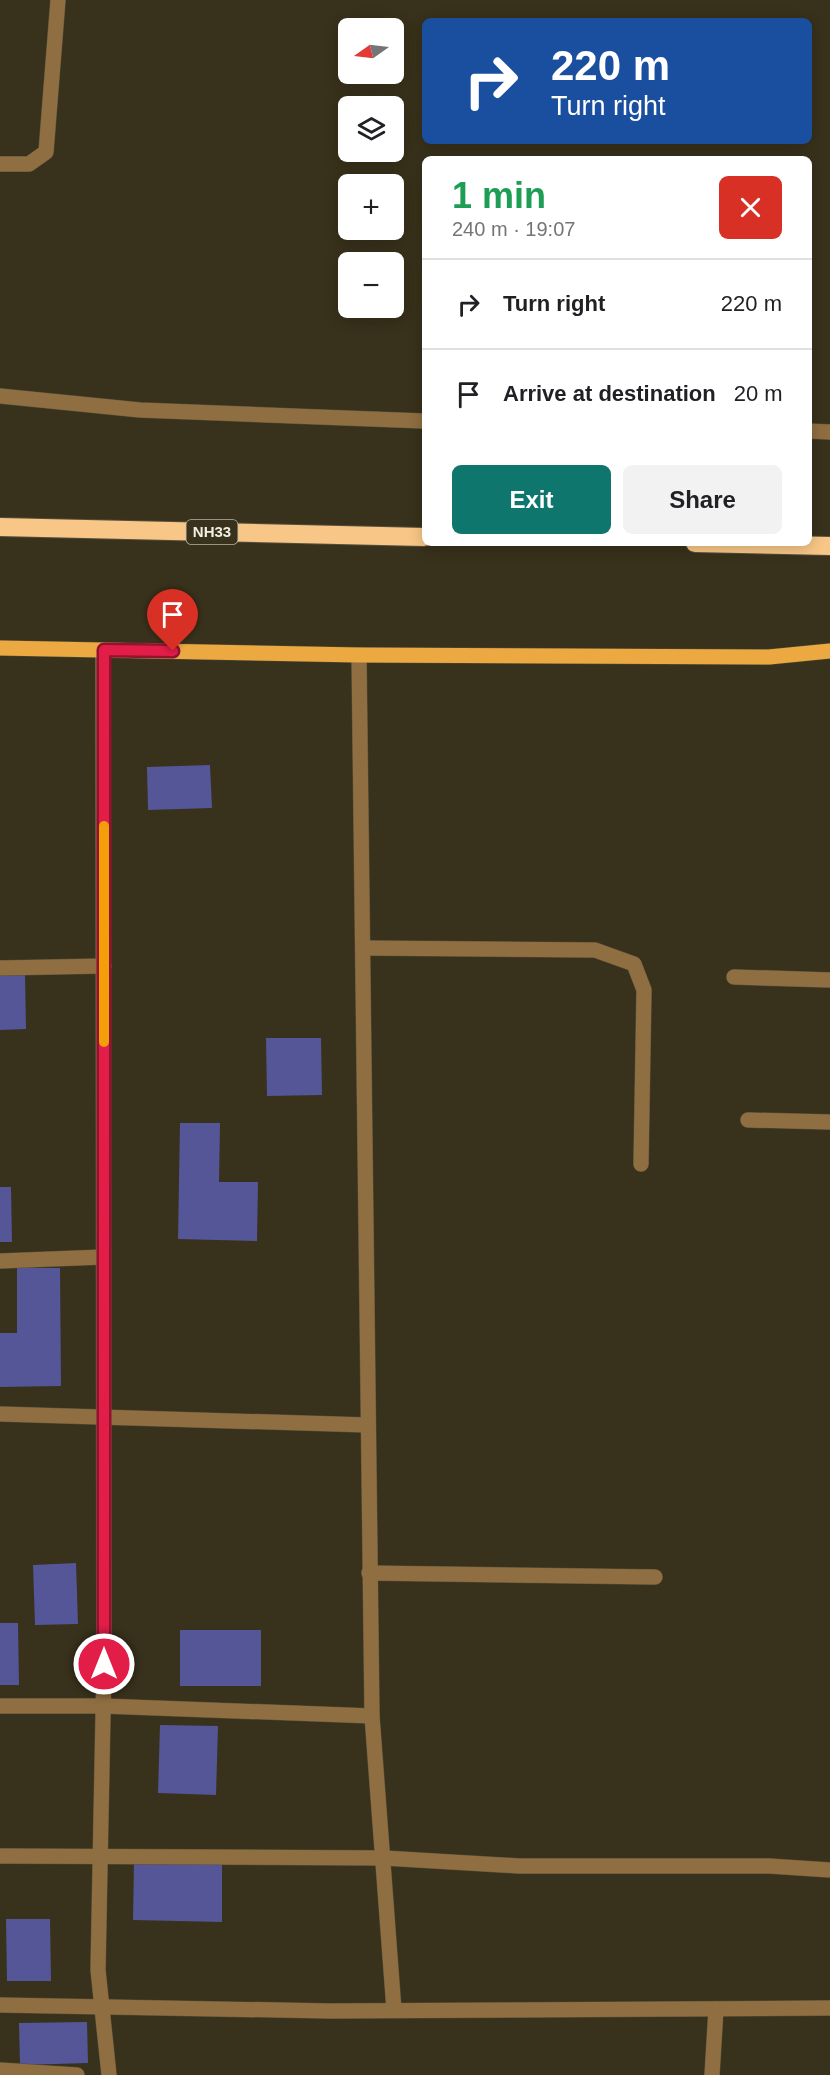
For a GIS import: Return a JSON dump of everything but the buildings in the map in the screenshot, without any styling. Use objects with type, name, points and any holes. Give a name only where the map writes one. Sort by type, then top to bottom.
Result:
[{"type":"highway","name":"NH33","points":[[0,527],[422,537]]},
{"type":"highway","points":[[812,546],[830,546]]},
{"type":"main road","points":[[0,648],[359,655],[769,657],[830,651]]},
{"type":"street","points":[[0,164],[29,164],[46,152],[58,0]]},
{"type":"street","points":[[0,396],[140,410],[422,421]]},
{"type":"street","points":[[812,431],[830,432]]},
{"type":"street","points":[[104,650],[103,1706],[98,1970],[109,2075]]},
{"type":"street","points":[[359,655],[372,1716],[394,2010]]},
{"type":"street","points":[[364,948],[595,950],[634,964],[644,990],[641,1164]]},
{"type":"street","points":[[0,968],[104,966]]},
{"type":"street","points":[[734,977],[830,980]]},
{"type":"street","points":[[748,1120],[830,1122]]},
{"type":"street","points":[[0,1261],[103,1257]]},
{"type":"street","points":[[0,1414],[367,1425]]},
{"type":"street","points":[[369,1573],[655,1577]]},
{"type":"street","points":[[0,1706],[103,1706],[372,1716]]},
{"type":"street","points":[[0,1856],[384,1858],[519,1866],[769,1866],[830,1870]]},
{"type":"street","points":[[0,2005],[394,2010],[830,2008]]},
{"type":"street","points":[[712,2075],[716,2009]]},
{"type":"street","points":[[0,2070],[77,2075]]},
{"type":"slow traffic","points":[[104,826],[104,1042]]},
{"type":"route","points":[[104,1664],[104,650],[173,651]]}]
